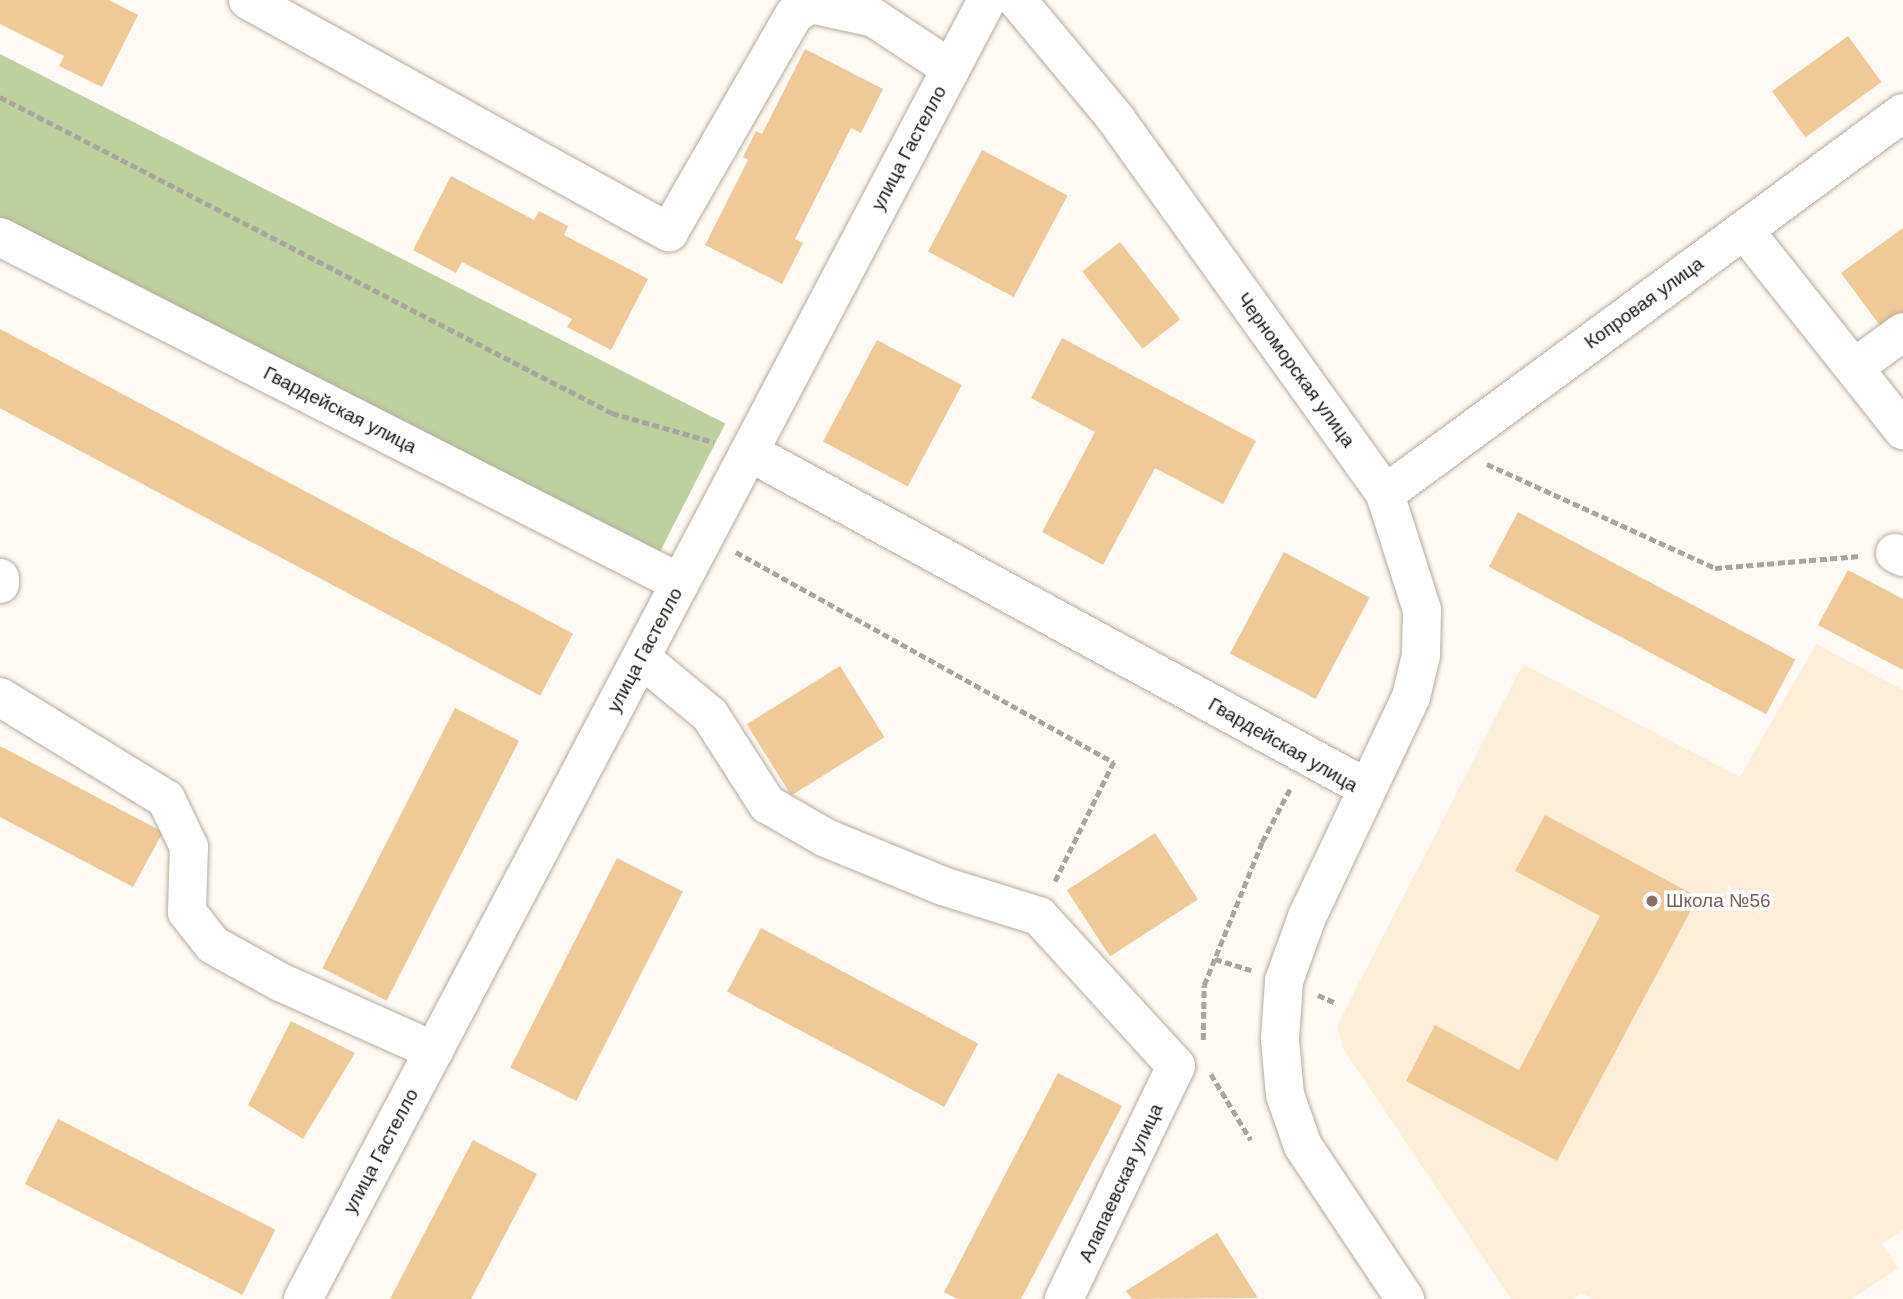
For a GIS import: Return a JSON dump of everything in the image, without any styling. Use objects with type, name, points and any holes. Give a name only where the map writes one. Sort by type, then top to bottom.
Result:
[{"type":"street","points":[[248,0],[669,232],[793,15],[810,4],[874,18],[951,69]]},
{"type":"street","name":"улица Гастелло","points":[[303,1299],[987,0]]},
{"type":"street","name":"Черноморская улица","points":[[1017,0],[1116,119],[1385,494],[1422,610],[1421,655],[1411,697],[1365,787]]},
{"type":"street","name":"Копровая улица","points":[[1385,494],[1903,113]]},
{"type":"street","points":[[1744,230],[1903,430]]},
{"type":"street","name":"Гвардейская улица","points":[[0,237],[680,583]]},
{"type":"street","points":[[1855,367],[1903,332]]},
{"type":"street","name":"Гвардейская улица","points":[[749,452],[1365,787],[1284,981],[1282,1054],[1285,1095],[1303,1146],[1405,1299]]},
{"type":"street","points":[[0,578],[0,584]]},
{"type":"street","points":[[641,657],[710,715],[767,804],[792,822],[943,886],[1038,916],[1189,1064]]},
{"type":"street","points":[[0,697],[166,799],[189,847],[187,912],[213,945],[280,982],[434,1051]]},
{"type":"street","name":"Алапаевская улица","points":[[1064,1299],[1189,1064]]},
{"type":"path","points":[[0,97],[612,414],[749,452]]},
{"type":"path","points":[[1453,444],[1516,481],[1715,568],[1899,555]]},
{"type":"path","points":[[732,549],[1114,762],[1038,916]]},
{"type":"path","points":[[1251,1140],[1189,1064],[1204,985],[1262,842],[1308,756]]},
{"type":"shaded area","name":"Школа №56","points":[[1816,644],[1903,690],[1903,1229],[1882,1244],[1898,1268],[1852,1299],[1592,1299],[1582,1293],[1572,1299],[1511,1299],[1344,1050],[1337,1026],[1523,664],[1740,777]]},
{"type":"green space","points":[[0,54],[725,424],[657,558],[0,223]]},
{"type":"building","points":[[0,0],[109,0],[138,15],[102,87],[59,66],[64,56],[0,24]]},
{"type":"building","points":[[1848,36],[1882,82],[1805,137],[1772,91]]},
{"type":"building","points":[[805,49],[883,89],[861,133],[851,128],[795,239],[803,243],[782,284],[705,245],[748,160],[743,157],[756,131],[762,134]]},
{"type":"building","points":[[982,150],[1068,196],[1014,297],[928,252]]},
{"type":"building","points":[[451,176],[534,220],[539,211],[568,226],[564,235],[648,279],[611,350],[567,327],[572,319],[462,262],[456,273],[413,250]]},
{"type":"building","points":[[1903,228],[1903,317],[1884,331],[1841,273]]},
{"type":"building","points":[[1120,242],[1180,319],[1143,349],[1082,272]]},
{"type":"building","points":[[0,329],[573,634],[540,695],[0,408]]},
{"type":"building","points":[[1062,338],[1256,441],[1223,504],[1155,468],[1103,565],[1042,532],[1095,432],[1031,398]]},
{"type":"building","points":[[877,340],[962,385],[908,487],[823,442]]},
{"type":"building","points":[[1518,512],[1795,659],[1766,714],[1489,567]]},
{"type":"building","points":[[1284,552],[1370,598],[1316,699],[1230,654]]},
{"type":"building","points":[[1848,570],[1903,599],[1903,670],[1818,625]]},
{"type":"building","points":[[840,666],[885,737],[791,796],[747,724]]},
{"type":"building","points":[[455,708],[519,741],[387,1001],[322,968]]},
{"type":"building","points":[[0,746],[163,832],[133,887],[0,817]]},
{"type":"building","points":[[1545,815],[1698,897],[1557,1161],[1406,1081],[1435,1025],[1519,1070],[1600,916],[1515,871]]},
{"type":"building","points":[[1155,833],[1198,899],[1110,956],[1067,890]]},
{"type":"building","points":[[617,858],[683,892],[576,1101],[510,1067]]},
{"type":"building","points":[[761,928],[978,1043],[944,1107],[727,992]]},
{"type":"building","points":[[291,1021],[355,1053],[303,1139],[248,1105]]},
{"type":"building","points":[[1058,1073],[1122,1106],[1021,1299],[957,1299],[944,1292]]},
{"type":"building","points":[[58,1119],[275,1230],[242,1295],[25,1184]]},
{"type":"building","points":[[473,1140],[537,1174],[471,1299],[390,1299]]},
{"type":"building","points":[[1217,1233],[1258,1298],[1132,1299],[1126,1291]]},
{"type":"place","name":"Школа №56","points":[[1652,901]]}]
